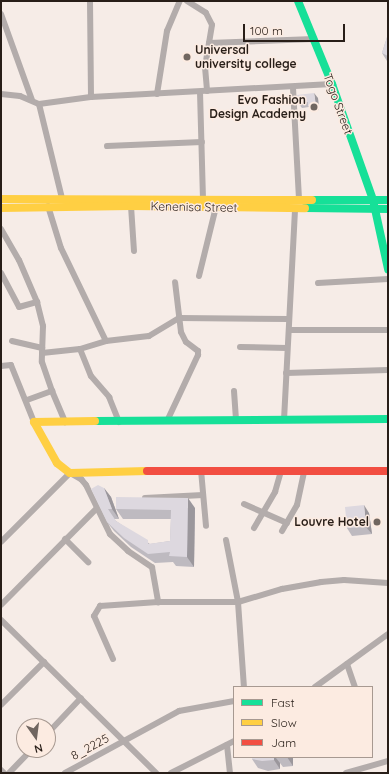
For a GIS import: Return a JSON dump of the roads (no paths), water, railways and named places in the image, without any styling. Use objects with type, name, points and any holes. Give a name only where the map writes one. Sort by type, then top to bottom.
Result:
[{"type":"street","points":[[90,1],[91,97]]},
{"type":"street","points":[[157,94],[166,37],[180,1]]},
{"type":"street","points":[[187,1],[206,14],[210,19],[212,31],[205,68],[207,91]]},
{"type":"street","name":"Togo Street","points":[[298,1],[332,84],[373,200],[388,269]]},
{"type":"street","points":[[1,14],[32,100]]},
{"type":"street","points":[[209,43],[314,38]]},
{"type":"street","points":[[1,94],[20,96],[39,104],[91,97],[293,88],[332,84]]},
{"type":"street","points":[[293,88],[299,200]]},
{"type":"street","points":[[200,92],[203,199]]},
{"type":"street","points":[[39,104],[62,198]]},
{"type":"street","points":[[107,146],[202,142]]},
{"type":"street","name":"Kenenisa Street","points":[[1,199],[388,200]]},
{"type":"street","points":[[48,206],[61,248],[106,341]]},
{"type":"street","name":"Kenenisa Street","points":[[1,208],[48,206],[131,206],[388,209]]},
{"type":"street","points":[[131,206],[134,251]]},
{"type":"street","points":[[199,276],[216,207]]},
{"type":"street","points":[[284,420],[295,208]]},
{"type":"street","points":[[1,229],[19,260],[37,302],[43,326],[42,351],[44,369],[65,422]]},
{"type":"street","points":[[1,274],[19,307],[37,302]]},
{"type":"street","points":[[318,284],[388,279]]},
{"type":"street","points":[[168,419],[198,356],[198,351],[183,337],[179,318],[175,282]]},
{"type":"street","points":[[12,341],[42,351],[80,349],[106,341],[149,336],[179,318],[289,319]]},
{"type":"street","points":[[289,330],[388,330]]},
{"type":"street","points":[[240,347],[287,348]]},
{"type":"street","points":[[80,349],[91,376],[109,397],[119,422]]},
{"type":"street","points":[[1,366],[11,365],[27,400],[34,422],[57,463],[70,473],[81,478],[86,485],[103,526],[117,543],[152,567],[158,602]]},
{"type":"street","points":[[286,372],[388,370]]},
{"type":"street","points":[[27,400],[52,391]]},
{"type":"street","points":[[234,391],[236,420]]},
{"type":"street","points":[[34,422],[119,422],[168,419],[388,419]]},
{"type":"street","points":[[201,470],[206,526]]},
{"type":"street","points":[[2,538],[70,473],[201,470],[388,471]]},
{"type":"street","points":[[254,528],[264,514],[279,482],[281,471]]},
{"type":"street","points":[[282,531],[297,505],[304,471]]},
{"type":"street","points":[[138,499],[203,496]]},
{"type":"street","points":[[244,504],[287,523]]},
{"type":"street","points":[[1,605],[96,509]]},
{"type":"street","points":[[65,539],[88,562]]},
{"type":"street","points":[[226,540],[238,602],[244,686]]},
{"type":"street","points":[[113,658],[94,616],[96,610],[100,606],[158,602],[238,602],[282,589],[322,582],[344,580],[388,583]]},
{"type":"street","points":[[2,624],[82,698],[156,773]]},
{"type":"street","points":[[316,686],[388,634]]},
{"type":"street","points":[[1,705],[44,662]]},
{"type":"street","points":[[347,664],[355,686]]},
{"type":"street","points":[[56,725],[82,698]]},
{"type":"street","name":"8_2225","points":[[65,773],[179,711],[233,701]]},
{"type":"street","points":[[170,773],[233,742]]},
{"type":"street","points":[[227,745],[230,773]]},
{"type":"street","points":[[9,773],[23,758]]},
{"type":"street","points":[[346,773],[388,761]]},
{"type":"street","points":[[1,770],[4,773]]},
{"type":"place","name":"Universal university college","points":[[187,57]]},
{"type":"place","name":"Evo Fashion Design Academy","points":[[314,107]]},
{"type":"place","name":"Louvre Hotel","points":[[377,522]]}]
